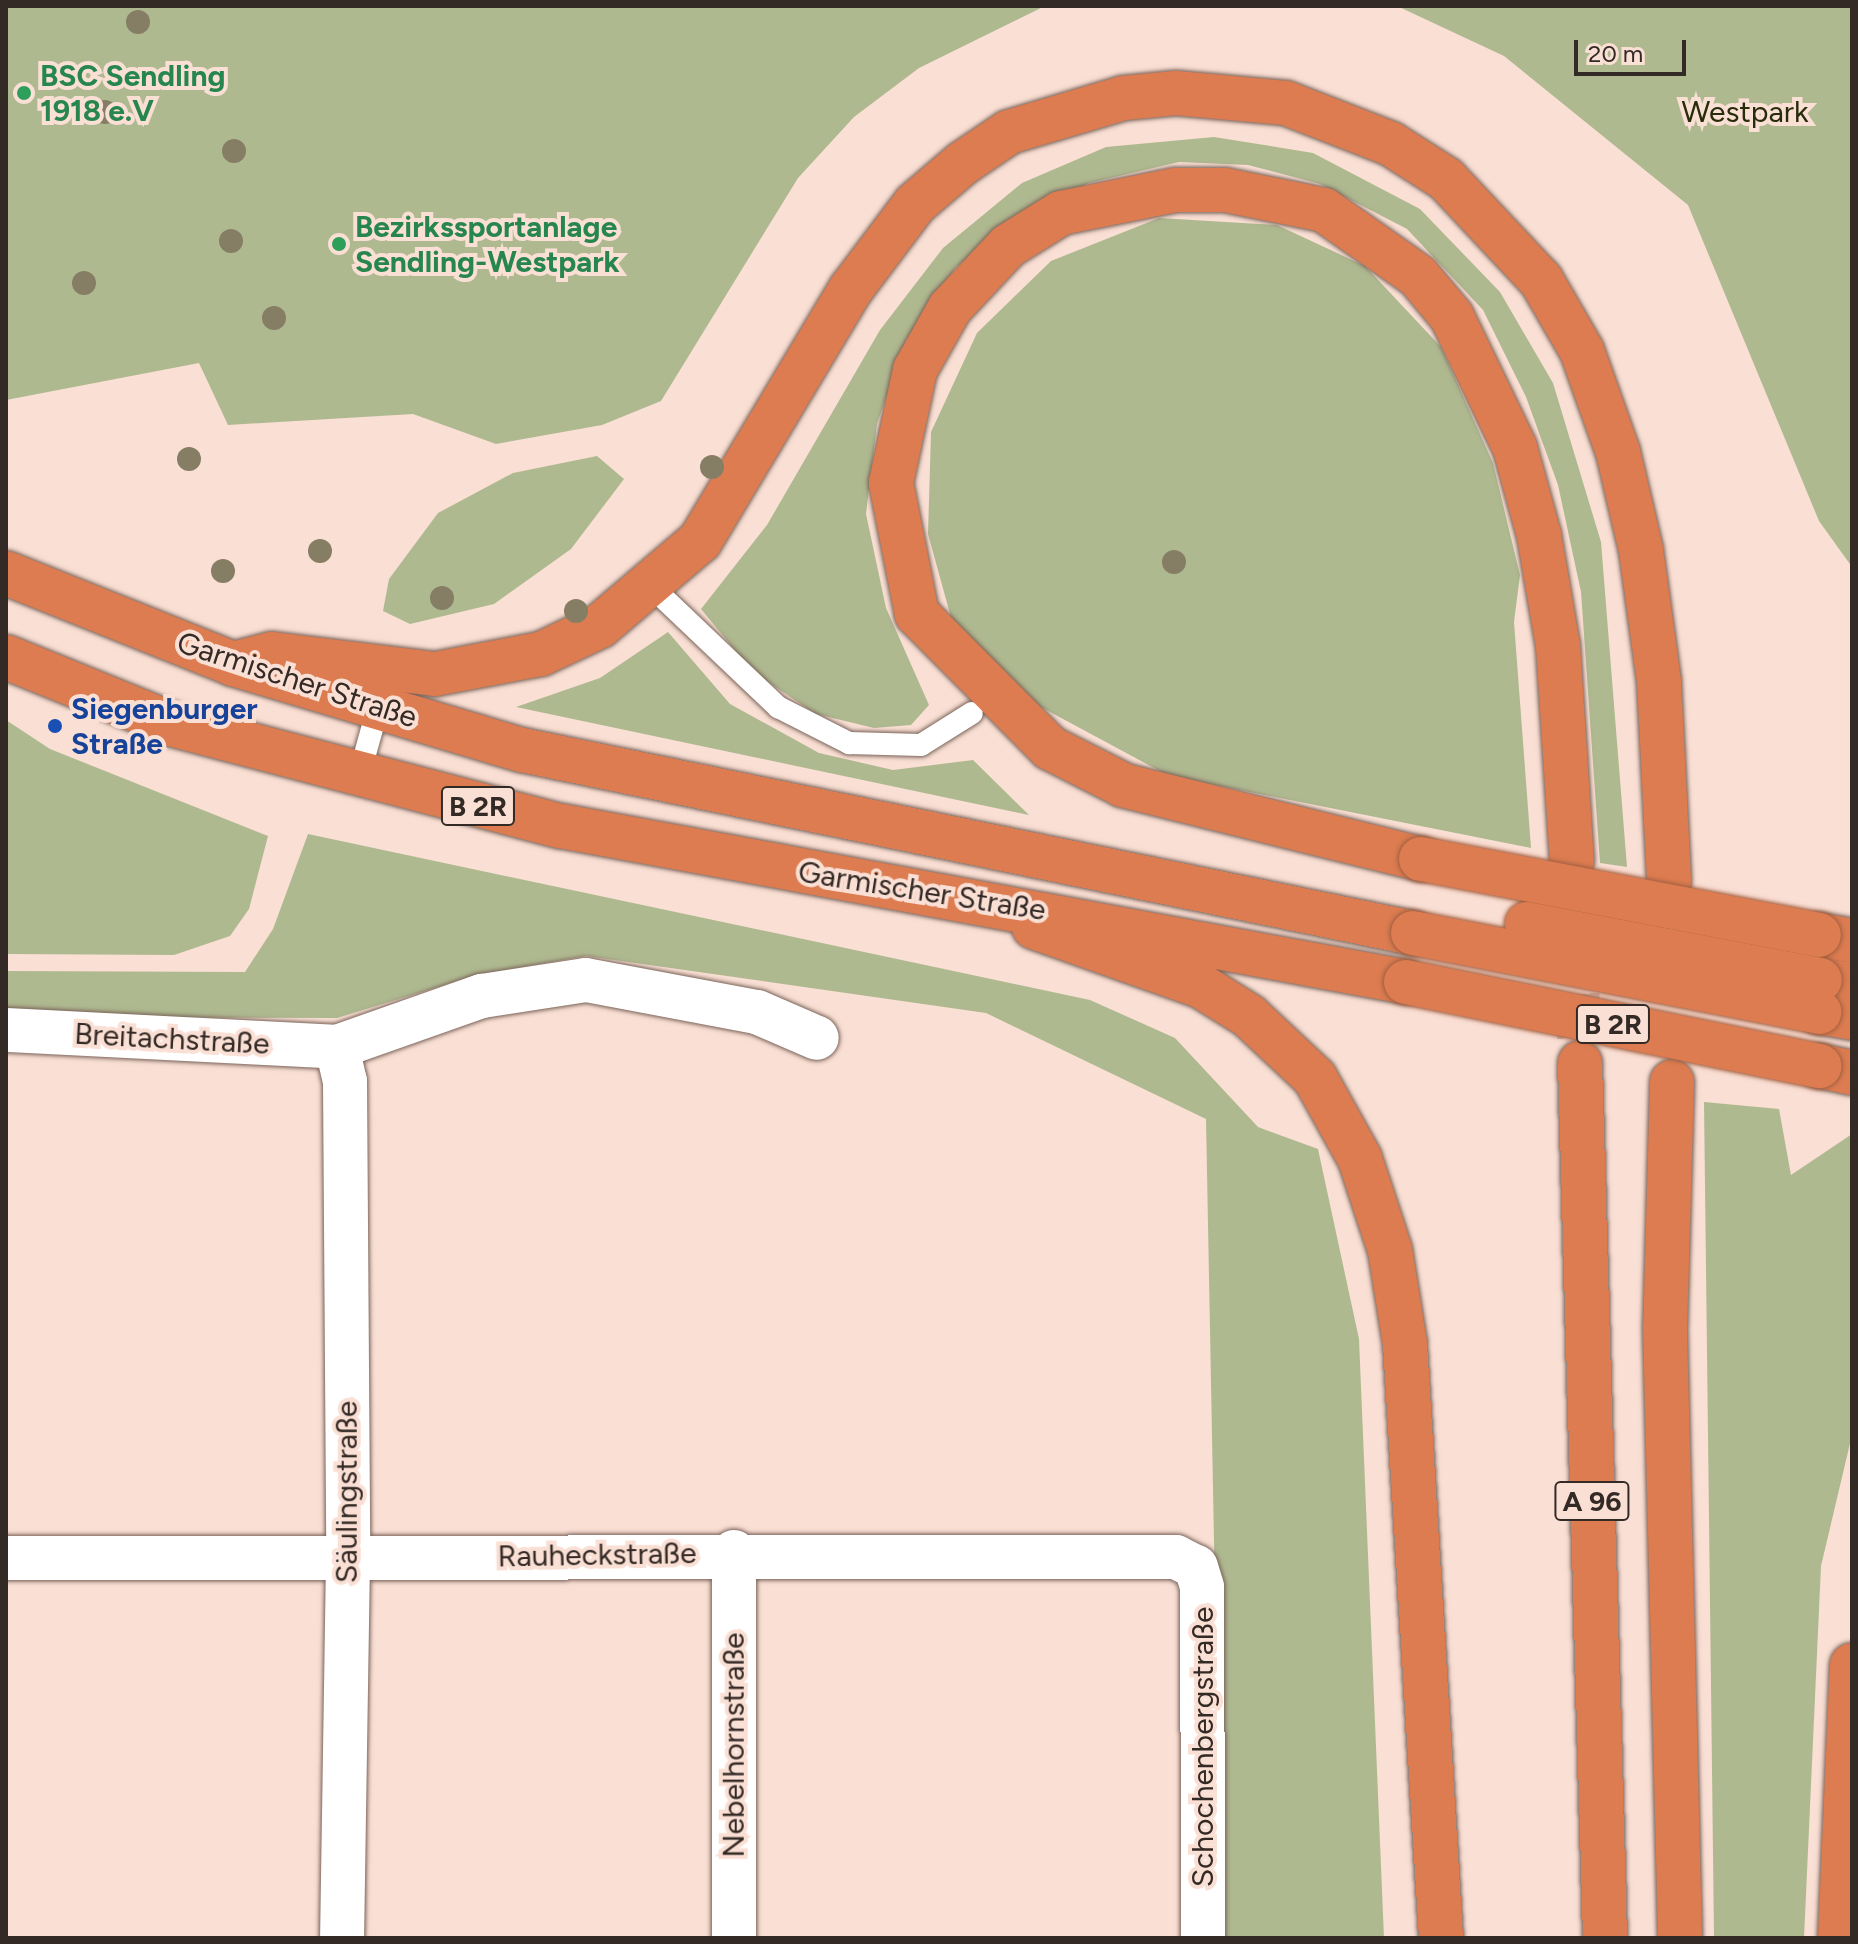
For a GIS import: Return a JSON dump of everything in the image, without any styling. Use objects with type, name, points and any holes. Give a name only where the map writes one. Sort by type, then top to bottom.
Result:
[{"type":"highway","points":[[233,664],[272,654],[435,674],[541,654],[588,632],[653,588],[700,541],[851,289],[915,204],[963,163],[1009,132],[1124,98],[1176,93],[1286,103],[1391,144],[1446,179],[1541,280],[1582,351],[1618,452],[1641,550],[1659,682],[1669,881]]},
{"type":"highway","points":[[1572,861],[1558,646],[1539,535],[1504,422],[1452,317],[1377,241],[1324,210],[1225,190],[1175,190],[1061,213],[1008,246],[950,308],[915,370],[891,483],[917,614],[1050,748],[1123,785],[1421,859],[1836,938]]},
{"type":"highway","name":"Garmischer Straße","points":[[6,573],[233,664],[522,750],[1226,893],[1414,918],[1837,1002]]},
{"type":"highway","name":"Garmischer Straße","points":[[6,657],[171,724],[359,776],[694,854],[966,897],[1836,1069]]},
{"type":"highway","name":"B 2R","points":[[1226,893],[1339,889],[1414,918]]},
{"type":"highway","points":[[966,897],[1091,952],[1201,986],[1249,1016],[1315,1078],[1360,1159],[1390,1250],[1405,1344],[1441,1938]]},
{"type":"highway","name":"A 96","points":[[1580,1063],[1605,1938]]},
{"type":"highway","name":"A 96","points":[[1672,1082],[1665,1327],[1680,1938]]},
{"type":"highway","points":[[1840,1938],[1852,1665]]},
{"type":"street","points":[[337,1047],[482,996],[586,980],[757,1012],[817,1038]]},
{"type":"street","name":"Breitachstraße","points":[[6,1030],[337,1047]]},
{"type":"street","name":"Säulingstraße","points":[[337,1047],[345,1081],[348,1560],[342,1938]]},
{"type":"street","name":"Rauheckstraße","points":[[6,1558],[348,1560],[734,1552],[1120,1554],[1188,1561]]},
{"type":"street","name":"Nebelhornstraße","points":[[734,1552],[734,1938]]},
{"type":"street","name":"Schochenbergstraße","points":[[1188,1561],[1202,1587],[1203,1938]]},
{"type":"lane","points":[[653,588],[778,707],[849,743],[921,745],[972,713]]},
{"type":"lane","points":[[359,776],[378,707]]},
{"type":"green space","name":"Bezirkssportanlage Sendling-Westpark","points":[[6,6],[1045,6],[919,68],[854,117],[798,178],[661,401],[602,425],[496,444],[413,414],[228,425],[199,363],[6,400]]},
{"type":"green space","name":"Westpark","points":[[1397,6],[1852,6],[1852,567],[1819,521],[1688,205],[1504,56]]},
{"type":"green space","points":[[1214,137],[1313,153],[1420,209],[1500,292],[1553,383],[1601,542],[1627,867],[1600,863],[1581,592],[1558,485],[1526,397],[1483,310],[1407,229],[1320,184],[1248,165],[1179,162],[1089,183],[1023,216],[956,267],[906,340],[877,424],[866,514],[886,608],[929,705],[911,725],[874,728],[816,714],[753,672],[701,609],[767,525],[880,330],[943,248],[1022,183],[1106,147]]},
{"type":"green space","points":[[1159,218],[1277,225],[1365,266],[1441,347],[1493,463],[1520,575],[1514,622],[1531,848],[1169,776],[1024,698],[955,632],[928,534],[931,432],[977,333],[1051,261]]},
{"type":"green space","points":[[597,456],[624,479],[571,549],[494,604],[410,624],[383,611],[389,579],[438,513],[513,473]]},
{"type":"green space","points":[[668,632],[730,704],[819,753],[893,770],[973,760],[1029,815],[516,707],[600,678]]},
{"type":"green space","points":[[6,720],[50,749],[268,836],[249,909],[230,936],[174,955],[6,954]]},
{"type":"green space","points":[[308,834],[1090,1000],[1175,1038],[1258,1127],[1318,1149],[1359,1339],[1384,1938],[1210,1938],[1215,1594],[1206,1119],[986,1013],[586,956],[477,975],[337,1018],[6,1017],[6,971],[245,972],[273,929]]},
{"type":"green space","points":[[1704,1102],[1779,1109],[1791,1175],[1852,1134],[1852,1435],[1821,1566],[1804,1938],[1714,1938]]},
{"type":"tunnel","points":[[1575,928],[1580,1063]]},
{"type":"place","name":"BSC Sendling 1918 e.V","points":[[24,93]]},
{"type":"place","name":"Bezirkssportanlage Sendling-Westpark","points":[[339,244]]},
{"type":"place","name":"Siegenburger Straße","points":[[55,726]]}]
